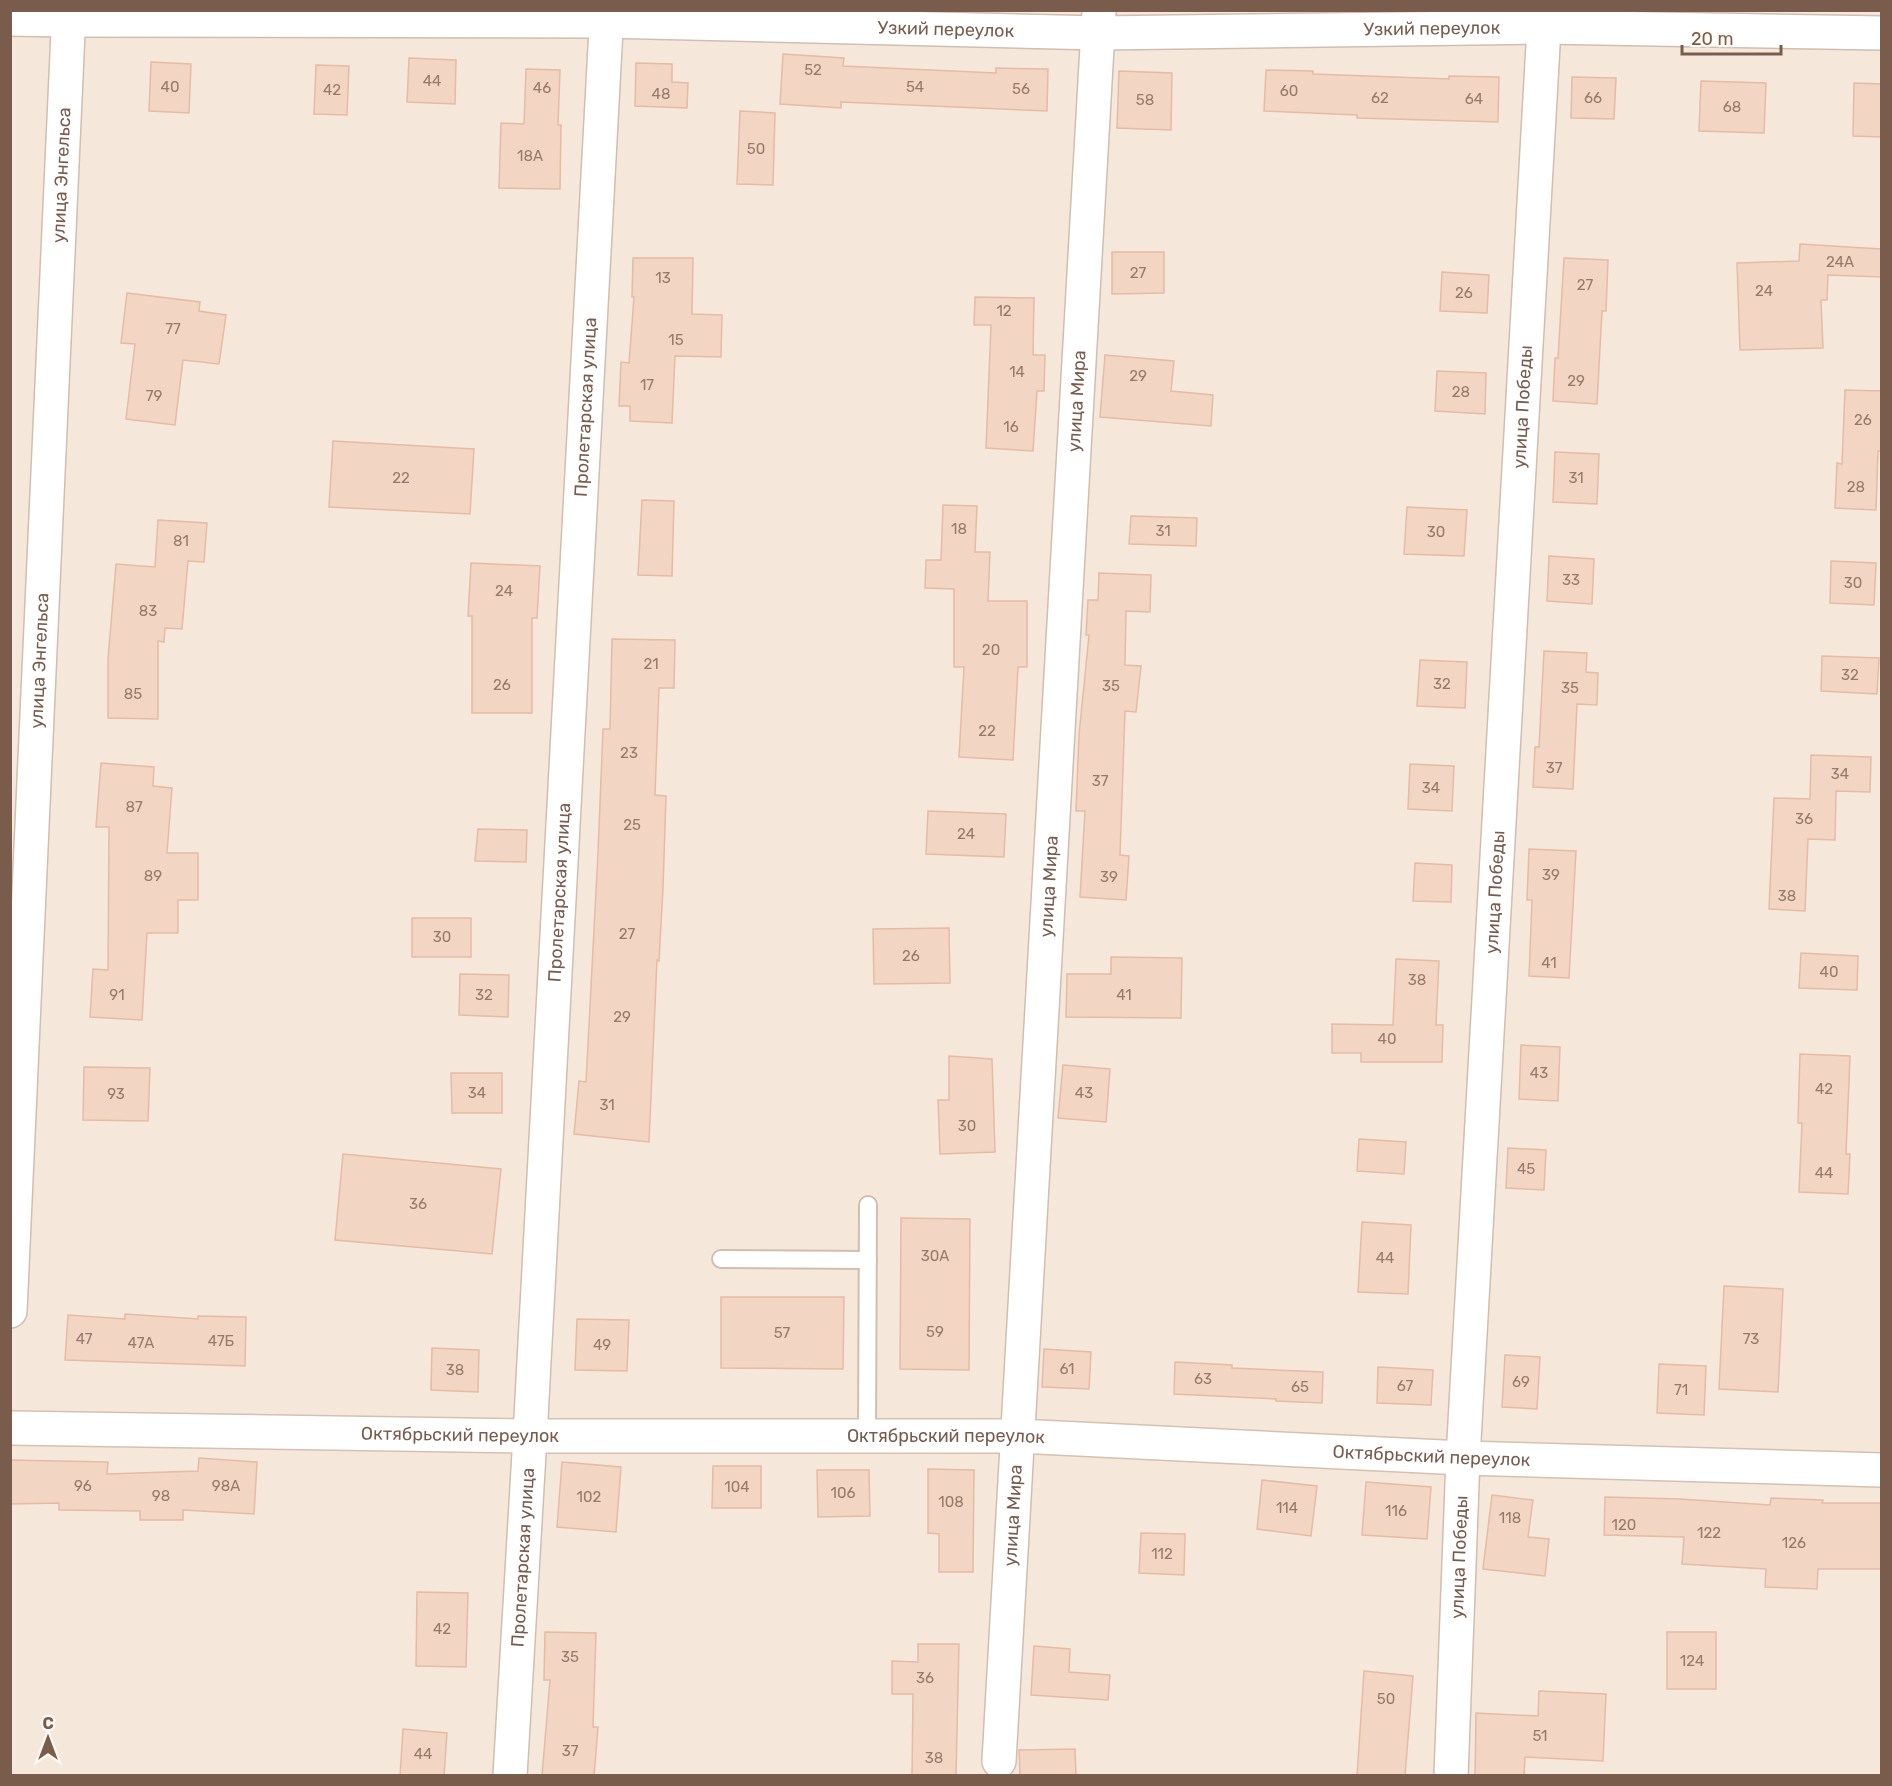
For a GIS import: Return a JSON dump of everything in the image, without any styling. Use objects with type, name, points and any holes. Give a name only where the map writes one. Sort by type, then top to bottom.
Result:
[{"type":"street","name":"Узкий переулок","points":[[10,19],[69,15],[606,16],[1099,22],[1544,19],[1881,33]]},
{"type":"street","name":"улица Энгельса","points":[[10,1311],[69,15]]},
{"type":"street","name":"Пролетарская улица","points":[[510,1776],[606,16]]},
{"type":"street","name":"улица Победы","points":[[1451,1776],[1463,1458],[1544,19]]},
{"type":"street","name":"улица Мира","points":[[999,1761],[1099,22]]},
{"type":"street","name":"Октябрьский переулок","points":[[10,1428],[530,1436],[1018,1436],[1463,1458],[1881,1470]]},
{"type":"lane","points":[[867,1436],[868,1205]]},
{"type":"lane","points":[[721,1259],[868,1260]]},
{"type":"shaded area","points":[[11,11],[1881,11],[1881,1775],[11,1775]]},
{"type":"building","points":[[783,54],[844,58],[843,66],[996,73],[996,68],[1048,69],[1047,111],[841,102],[841,108],[780,104]]},
{"type":"building","points":[[409,58],[456,60],[455,104],[407,102]]},
{"type":"building","points":[[151,62],[191,64],[189,113],[149,111]]},
{"type":"building","points":[[636,63],[672,64],[672,82],[688,83],[687,108],[635,106]]},
{"type":"building","points":[[316,65],[349,66],[347,115],[314,114]]},
{"type":"building","points":[[526,69],[560,70],[558,125],[561,125],[560,189],[499,188],[501,123],[524,124]]},
{"type":"building","points":[[1266,70],[1449,79],[1449,76],[1499,77],[1498,122],[1357,118],[1357,115],[1264,111]]},
{"type":"building","points":[[1119,71],[1172,73],[1171,130],[1117,128]]},
{"type":"building","points":[[1572,77],[1616,78],[1614,119],[1571,118]]},
{"type":"building","points":[[1701,81],[1766,83],[1764,133],[1699,131]]},
{"type":"building","points":[[1854,83],[1881,84],[1881,137],[1853,136]]},
{"type":"building","points":[[740,111],[775,113],[773,185],[737,184]]},
{"type":"building","points":[[1800,244],[1881,249],[1881,277],[1828,275],[1827,300],[1821,300],[1823,348],[1740,350],[1737,263],[1799,261]]},
{"type":"building","points":[[1112,252],[1164,252],[1164,293],[1112,294]]},
{"type":"building","points":[[633,258],[693,258],[692,314],[722,315],[721,357],[675,356],[672,423],[630,421],[630,406],[619,406],[621,362],[629,363],[634,297],[632,297]]},
{"type":"building","points":[[1564,258],[1608,260],[1606,311],[1602,311],[1597,404],[1553,401]]},
{"type":"building","points":[[1442,272],[1489,275],[1487,313],[1440,311]]},
{"type":"building","points":[[127,293],[200,302],[199,311],[226,315],[219,364],[183,360],[175,425],[126,419],[135,344],[121,343]]},
{"type":"building","points":[[975,297],[1034,298],[1033,355],[1045,355],[1044,391],[1037,391],[1033,451],[986,448],[991,325],[974,325]]},
{"type":"building","points":[[1105,355],[1174,361],[1171,391],[1213,395],[1211,426],[1100,417]]},
{"type":"building","points":[[1437,371],[1486,373],[1485,414],[1435,411]]},
{"type":"building","points":[[1845,390],[1881,391],[1881,451],[1878,451],[1876,510],[1835,508],[1837,463],[1842,464]]},
{"type":"building","points":[[333,441],[474,449],[470,514],[329,507]]},
{"type":"building","points":[[1555,452],[1599,454],[1597,504],[1553,502]]},
{"type":"building","points":[[642,500],[674,501],[672,576],[638,575]]},
{"type":"building","points":[[943,505],[977,506],[975,552],[990,552],[988,601],[1027,601],[1027,667],[1018,667],[1013,760],[959,757],[964,667],[954,667],[954,589],[925,588],[926,560],[941,560]]},
{"type":"building","points":[[1407,507],[1467,510],[1464,556],[1404,554]]},
{"type":"building","points":[[1131,516],[1197,518],[1196,546],[1129,544]]},
{"type":"building","points":[[158,520],[207,523],[204,562],[188,561],[182,629],[165,628],[164,642],[158,641],[158,719],[108,718],[108,659],[116,564],[155,567]]},
{"type":"building","points":[[1549,556],[1594,559],[1592,604],[1547,601]]},
{"type":"building","points":[[1831,561],[1876,563],[1874,605],[1830,603]]},
{"type":"building","points":[[471,563],[540,566],[537,618],[532,618],[532,713],[472,713],[472,616],[468,616]]},
{"type":"building","points":[[1099,573],[1151,575],[1150,612],[1126,611],[1125,665],[1141,666],[1136,712],[1125,711],[1120,855],[1129,856],[1126,900],[1080,897],[1085,811],[1076,811],[1079,735],[1089,635],[1086,635],[1088,600],[1098,600]]},
{"type":"building","points":[[612,639],[675,640],[674,688],[659,688],[655,795],[666,796],[649,1142],[574,1134],[579,1081],[586,1082],[603,729],[610,729]]},
{"type":"building","points":[[1544,651],[1587,653],[1586,672],[1598,673],[1597,705],[1577,704],[1573,789],[1533,787],[1535,747],[1539,747]]},
{"type":"building","points":[[1822,656],[1879,658],[1877,694],[1821,691]]},
{"type":"building","points":[[1420,660],[1467,662],[1465,708],[1417,706]]},
{"type":"building","points":[[1811,755],[1871,757],[1870,792],[1836,791],[1835,840],[1808,839],[1805,911],[1769,909],[1774,798],[1810,799]]},
{"type":"building","points":[[101,763],[154,767],[153,786],[172,788],[167,853],[198,853],[198,900],[178,900],[178,933],[147,933],[142,1020],[90,1017],[93,969],[108,970],[109,827],[96,827]]},
{"type":"building","points":[[1410,764],[1454,766],[1452,811],[1408,809]]},
{"type":"building","points":[[928,811],[1006,814],[1004,857],[926,854]]},
{"type":"building","points":[[478,829],[527,830],[526,862],[475,861]]},
{"type":"building","points":[[1529,849],[1576,851],[1569,978],[1529,976],[1532,900],[1527,900]]},
{"type":"building","points":[[1415,863],[1452,865],[1451,902],[1413,901]]},
{"type":"building","points":[[412,918],[471,918],[471,957],[412,957]]},
{"type":"building","points":[[949,928],[950,983],[874,984],[873,929]]},
{"type":"building","points":[[1801,953],[1858,956],[1857,990],[1799,988]]},
{"type":"building","points":[[1111,957],[1182,958],[1181,1018],[1066,1017],[1067,974],[1111,974]]},
{"type":"building","points":[[1396,959],[1439,961],[1436,1025],[1443,1025],[1442,1062],[1361,1062],[1361,1053],[1332,1053],[1332,1024],[1393,1025]]},
{"type":"building","points":[[460,974],[509,975],[508,1017],[459,1015]]},
{"type":"building","points":[[1521,1045],[1560,1047],[1558,1101],[1519,1099]]},
{"type":"building","points":[[1800,1054],[1850,1056],[1846,1154],[1850,1154],[1848,1194],[1799,1192],[1802,1123],[1798,1123]]},
{"type":"building","points":[[949,1056],[992,1059],[995,1152],[940,1154],[938,1100],[949,1100]]},
{"type":"building","points":[[1063,1065],[1110,1069],[1106,1122],[1058,1118]]},
{"type":"building","points":[[84,1067],[150,1068],[148,1121],[83,1120]]},
{"type":"building","points":[[451,1073],[502,1073],[502,1113],[452,1113]]},
{"type":"building","points":[[1359,1139],[1406,1142],[1404,1174],[1357,1171]]},
{"type":"building","points":[[1508,1148],[1546,1150],[1544,1190],[1506,1188]]},
{"type":"building","points":[[343,1154],[501,1169],[492,1254],[335,1240]]},
{"type":"building","points":[[901,1218],[970,1219],[969,1370],[900,1369]]},
{"type":"building","points":[[1362,1222],[1411,1225],[1408,1294],[1358,1292]]},
{"type":"building","points":[[1724,1286],[1783,1289],[1778,1392],[1719,1389]]},
{"type":"building","points":[[721,1297],[844,1297],[843,1369],[721,1368]]},
{"type":"building","points":[[125,1314],[198,1319],[198,1316],[246,1317],[245,1366],[65,1360],[68,1315],[125,1319]]},
{"type":"building","points":[[577,1319],[629,1320],[627,1371],[575,1370]]},
{"type":"building","points":[[432,1348],[479,1350],[478,1392],[431,1390]]},
{"type":"building","points":[[1044,1349],[1091,1352],[1089,1389],[1042,1387]]},
{"type":"building","points":[[1505,1355],[1540,1357],[1537,1409],[1502,1407]]},
{"type":"building","points":[[1175,1362],[1232,1365],[1232,1368],[1323,1372],[1322,1403],[1174,1394]]},
{"type":"building","points":[[1659,1364],[1706,1366],[1704,1415],[1657,1413]]},
{"type":"building","points":[[1378,1367],[1433,1370],[1431,1405],[1377,1403]]},
{"type":"building","points":[[199,1458],[257,1462],[254,1514],[183,1510],[183,1520],[140,1520],[140,1511],[59,1510],[59,1503],[10,1504],[10,1460],[108,1462],[107,1474],[198,1471]]},
{"type":"building","points":[[562,1462],[621,1467],[616,1532],[557,1527]]},
{"type":"building","points":[[713,1466],[761,1466],[761,1508],[712,1508]]},
{"type":"building","points":[[928,1469],[974,1470],[973,1572],[939,1572],[939,1534],[928,1533]]},
{"type":"building","points":[[817,1470],[869,1470],[870,1516],[818,1517]]},
{"type":"building","points":[[1262,1480],[1317,1486],[1311,1536],[1257,1529]]},
{"type":"building","points":[[1366,1482],[1431,1487],[1427,1539],[1362,1535]]},
{"type":"building","points":[[1492,1495],[1533,1500],[1528,1537],[1549,1539],[1545,1576],[1483,1569]]},
{"type":"building","points":[[1605,1497],[1770,1505],[1771,1498],[1823,1500],[1822,1503],[1881,1503],[1881,1569],[1818,1569],[1817,1589],[1765,1587],[1766,1569],[1682,1564],[1684,1537],[1604,1535]]},
{"type":"building","points":[[1141,1533],[1185,1534],[1184,1575],[1139,1573]]},
{"type":"building","points":[[417,1592],[468,1593],[466,1667],[416,1666]]},
{"type":"building","points":[[545,1632],[596,1633],[593,1727],[598,1727],[594,1776],[542,1776],[550,1680],[544,1680]]},
{"type":"building","points":[[1667,1632],[1716,1632],[1716,1689],[1667,1689]]},
{"type":"building","points":[[918,1644],[959,1644],[956,1776],[912,1776],[913,1694],[892,1694],[892,1661],[918,1662]]},
{"type":"building","points":[[1034,1646],[1070,1649],[1069,1672],[1110,1675],[1108,1700],[1031,1695]]},
{"type":"building","points":[[1364,1671],[1413,1676],[1405,1776],[1357,1776]]},
{"type":"building","points":[[1539,1691],[1606,1694],[1603,1761],[1525,1757],[1524,1776],[1475,1776],[1476,1713],[1538,1716]]},
{"type":"building","points":[[403,1729],[447,1733],[444,1776],[400,1776]]},
{"type":"building","points":[[1075,1749],[1076,1776],[1020,1776],[1019,1750]]}]
